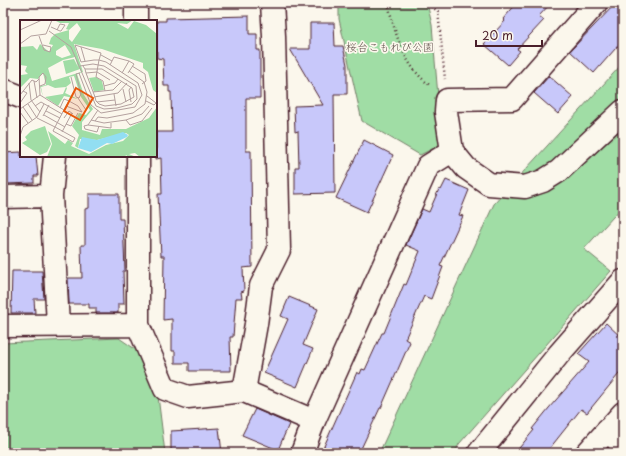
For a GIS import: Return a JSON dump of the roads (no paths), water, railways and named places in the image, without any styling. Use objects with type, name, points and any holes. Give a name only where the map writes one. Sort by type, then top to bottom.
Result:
[{"type":"street","points":[[136,3],[136,20]]},
{"type":"street","points":[[596,3],[512,99],[440,93],[446,112],[452,151],[466,168],[490,184],[525,187],[543,180],[559,171],[623,111]]},
{"type":"street","points":[[244,392],[256,324],[260,286],[279,250],[272,6]]},
{"type":"street","points":[[3,90],[20,96]]},
{"type":"street","points":[[302,453],[314,422],[428,166],[452,151]]},
{"type":"street","points":[[55,157],[51,196],[58,325]]},
{"type":"street","points":[[138,157],[138,325],[165,389],[188,397],[244,392],[314,422]]},
{"type":"street","points":[[3,197],[51,196]]},
{"type":"street","points":[[479,453],[559,354],[623,281]]},
{"type":"street","points":[[3,326],[138,325]]},
{"type":"street","points":[[587,453],[623,412]]},
{"type":"street","points":[[608,429],[623,447]]},
{"type":"park label","name":"桜台こもれび公園","points":[[390,46]]}]
